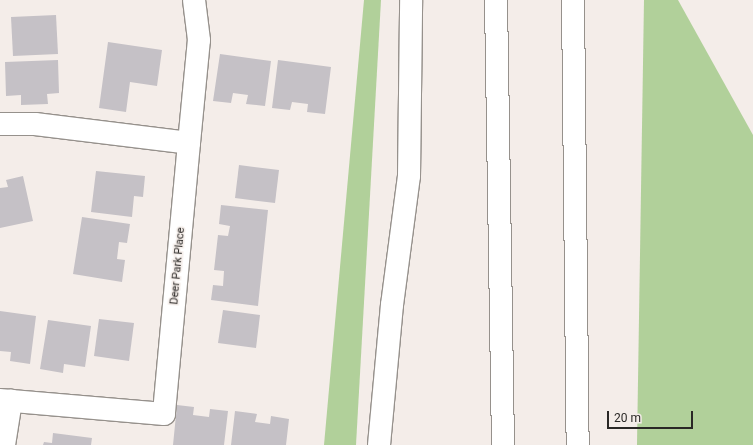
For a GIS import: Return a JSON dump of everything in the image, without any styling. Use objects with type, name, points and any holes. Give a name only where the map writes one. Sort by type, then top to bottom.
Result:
[{"type":"main road","points":[[0,124],[35,124],[189,143],[199,40],[194,0]]},
{"type":"main road","points":[[379,445],[392,305],[409,176],[411,0]]},
{"type":"main road","points":[[496,0],[503,445]]},
{"type":"main road","points":[[573,0],[578,445]]},
{"type":"main road","name":"Deer Park Place","points":[[6,400],[164,414],[189,143]]},
{"type":"main road","points":[[4,445],[6,400]]},
{"type":"green space","points":[[364,0],[381,0],[356,445],[324,445]]},
{"type":"green space","points":[[644,0],[678,0],[753,135],[753,445],[637,445]]},
{"type":"building","points":[[56,15],[58,54],[13,56],[11,17]]},
{"type":"building","points":[[108,42],[162,50],[157,86],[130,82],[126,112],[99,108]]},
{"type":"building","points":[[220,54],[271,61],[265,106],[246,104],[248,95],[233,93],[231,103],[213,101]]},
{"type":"building","points":[[58,60],[59,93],[47,94],[48,104],[21,105],[21,95],[6,96],[5,62]]},
{"type":"building","points":[[278,60],[331,67],[325,114],[307,112],[308,104],[292,102],[290,110],[272,108]]},
{"type":"building","points":[[239,165],[279,170],[275,203],[235,198]]},
{"type":"building","points":[[96,171],[145,176],[143,197],[134,196],[132,217],[91,212]]},
{"type":"building","points":[[23,176],[33,221],[0,228],[0,188],[8,187],[6,180]]},
{"type":"building","points":[[221,205],[268,210],[258,306],[211,300],[213,285],[223,286],[224,271],[214,270],[218,235],[228,236],[230,226],[219,224]]},
{"type":"building","points":[[82,217],[130,224],[127,243],[119,242],[117,259],[125,260],[122,282],[73,274]]},
{"type":"building","points":[[223,310],[260,315],[256,348],[218,343]]},
{"type":"building","points":[[0,311],[36,316],[30,364],[10,361],[11,352],[0,351]]},
{"type":"building","points":[[99,319],[134,323],[129,361],[94,356]]},
{"type":"building","points":[[48,320],[91,326],[85,367],[64,364],[63,373],[40,369]]},
{"type":"building","points":[[177,405],[194,407],[193,415],[209,417],[210,409],[228,411],[224,445],[173,445]]},
{"type":"building","points":[[235,411],[257,414],[255,422],[270,424],[271,416],[289,419],[286,445],[231,445]]},
{"type":"building","points":[[53,433],[92,438],[91,445],[43,445],[44,442],[52,443]]}]
